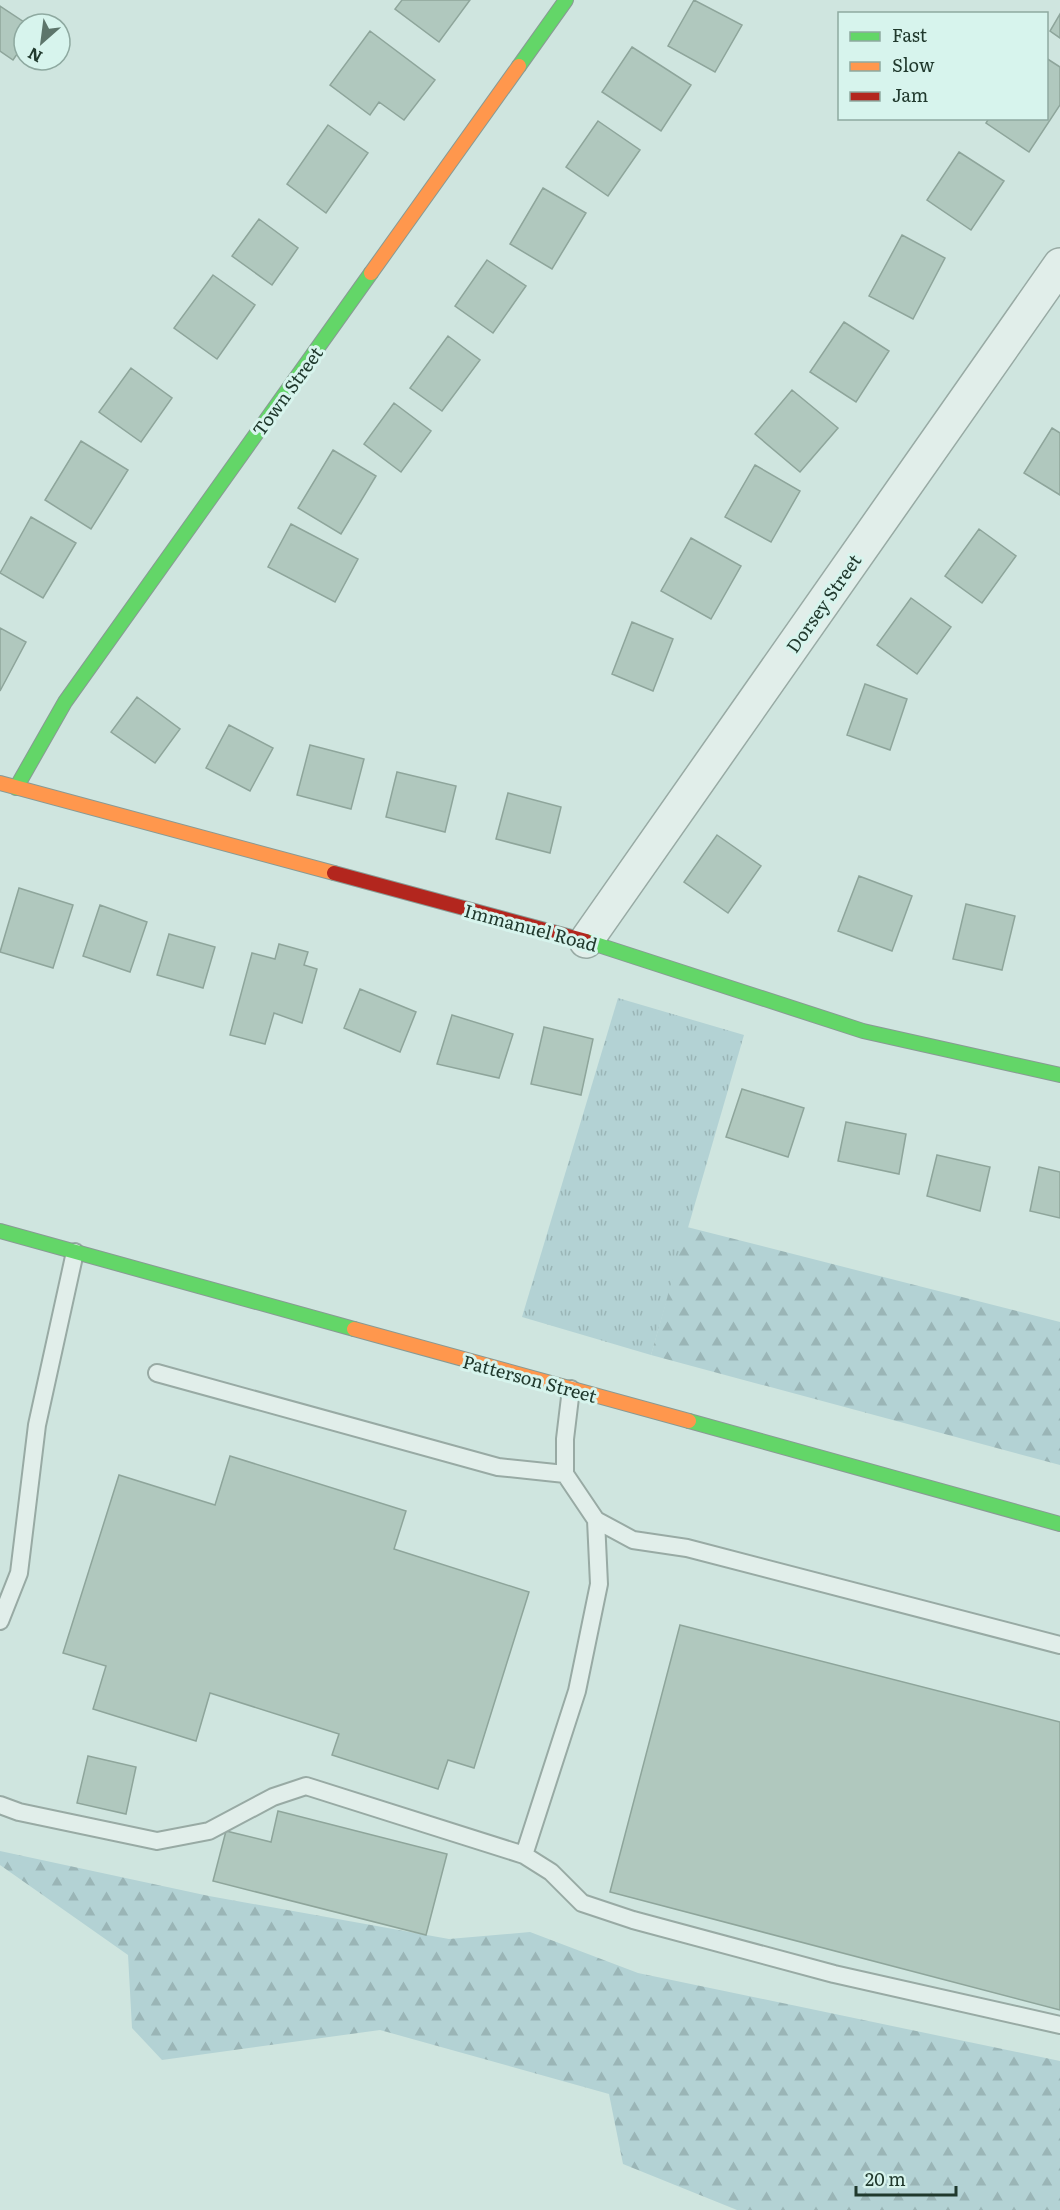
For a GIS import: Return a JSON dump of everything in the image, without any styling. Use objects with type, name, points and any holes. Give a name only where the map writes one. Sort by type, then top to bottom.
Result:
[{"type":"street","name":"Town Street","points":[[16,788],[64,702],[566,0]]},
{"type":"street","name":"Dorsey Street","points":[[586,941],[1060,265]]},
{"type":"street","name":"Immanuel Road","points":[[0,783],[586,941],[863,1031],[1060,1075]]},
{"type":"street","name":"Patterson Street","points":[[0,1231],[1060,1524]]},
{"type":"lane","points":[[0,1620],[19,1573],[37,1425],[75,1252]]},
{"type":"lane","points":[[157,1373],[498,1467],[565,1474]]},
{"type":"lane","points":[[571,1389],[565,1439],[565,1474],[596,1520],[633,1540],[687,1548],[1060,1645]]},
{"type":"lane","points":[[524,1855],[577,1691],[599,1584],[596,1520]]},
{"type":"lane","points":[[0,1805],[19,1812],[157,1840],[209,1831],[273,1797],[306,1786],[524,1855],[551,1872],[582,1903],[633,1920],[834,1974],[1060,2025]]},
{"type":"green space","points":[[618,998],[744,1035],[651,1355],[522,1317]]},
{"type":"green space","points":[[687,1227],[1060,1322],[1060,1465],[651,1355]]},
{"type":"green space","points":[[0,1851],[209,1896],[449,1939],[530,1932],[638,1973],[1060,2061],[1060,2210],[737,2210],[623,2164],[609,2094],[380,2030],[162,2060],[132,2028],[128,1955],[0,1865]]},
{"type":"building","points":[[402,0],[470,0],[439,42],[395,9]]},
{"type":"building","points":[[694,0],[742,25],[715,72],[668,46]]},
{"type":"building","points":[[0,6],[12,14],[12,59],[0,51]]},
{"type":"building","points":[[1060,14],[1060,38],[1050,31]]},
{"type":"building","points":[[370,31],[435,80],[404,120],[379,102],[370,115],[330,85]]},
{"type":"building","points":[[632,47],[691,85],[661,131],[602,92]]},
{"type":"building","points":[[1048,59],[1060,67],[1060,105],[1029,152],[986,123],[988,120],[1048,120]]},
{"type":"building","points":[[598,121],[640,150],[608,196],[566,167]]},
{"type":"building","points":[[328,125],[368,153],[326,213],[287,184]]},
{"type":"building","points":[[959,152],[1004,181],[971,230],[927,200]]},
{"type":"building","points":[[543,188],[586,213],[552,269],[510,244]]},
{"type":"building","points":[[259,219],[298,248],[272,285],[232,256]]},
{"type":"building","points":[[902,235],[945,258],[913,319],[869,296]]},
{"type":"building","points":[[487,260],[526,286],[493,333],[455,306]]},
{"type":"building","points":[[213,275],[255,305],[217,359],[174,328]]},
{"type":"building","points":[[844,322],[889,351],[856,402],[810,372]]},
{"type":"building","points":[[448,336],[480,360],[442,411],[410,388]]},
{"type":"building","points":[[131,368],[172,398],[141,442],[99,412]]},
{"type":"building","points":[[792,390],[838,428],[800,472],[755,434]]},
{"type":"building","points":[[394,403],[431,431],[401,472],[364,444]]},
{"type":"building","points":[[1052,428],[1060,433],[1060,495],[1024,473]]},
{"type":"building","points":[[81,441],[128,470],[91,529],[45,500]]},
{"type":"building","points":[[333,450],[376,476],[341,534],[298,508]]},
{"type":"building","points":[[755,465],[800,491],[771,542],[725,517]]},
{"type":"building","points":[[31,517],[76,543],[43,598],[0,573]]},
{"type":"building","points":[[291,524],[358,559],[335,602],[268,567]]},
{"type":"building","points":[[979,529],[1016,556],[982,603],[945,576]]},
{"type":"building","points":[[691,538],[741,566],[711,619],[661,591]]},
{"type":"building","points":[[911,598],[951,627],[917,674],[877,645]]},
{"type":"building","points":[[632,622],[673,639],[653,691],[612,674]]},
{"type":"building","points":[[0,628],[26,642],[0,691]]},
{"type":"building","points":[[865,684],[907,699],[890,750],[847,735]]},
{"type":"building","points":[[137,697],[180,729],[155,763],[111,732]]},
{"type":"building","points":[[229,725],[273,748],[250,791],[206,768]]},
{"type":"building","points":[[310,745],[364,759],[351,809],[297,795]]},
{"type":"building","points":[[397,772],[456,786],[445,832],[386,817]]},
{"type":"building","points":[[508,793],[561,807],[550,853],[496,839]]},
{"type":"building","points":[[717,835],[761,866],[728,913],[684,882]]},
{"type":"building","points":[[859,876],[912,896],[892,951],[838,931]]},
{"type":"building","points":[[19,888],[73,905],[53,968],[0,952]]},
{"type":"building","points":[[966,904],[1015,916],[1002,970],[953,959]]},
{"type":"building","points":[[100,905],[147,922],[130,972],[83,956]]},
{"type":"building","points":[[169,934],[215,947],[203,988],[157,975]]},
{"type":"building","points":[[279,944],[308,952],[304,965],[317,969],[302,1023],[274,1013],[265,1044],[230,1035],[252,953],[275,959]]},
{"type":"building","points":[[360,989],[416,1012],[400,1052],[344,1028]]},
{"type":"building","points":[[452,1015],[513,1034],[499,1078],[437,1064]]},
{"type":"building","points":[[544,1027],[593,1039],[581,1095],[531,1084]]},
{"type":"building","points":[[742,1089],[804,1108],[788,1157],[726,1137]]},
{"type":"building","points":[[846,1122],[906,1134],[899,1174],[838,1161]]},
{"type":"building","points":[[937,1155],[990,1167],[980,1211],[927,1196]]},
{"type":"building","points":[[1039,1167],[1060,1172],[1060,1218],[1030,1211]]},
{"type":"building","points":[[230,1456],[406,1511],[394,1549],[529,1592],[474,1768],[448,1760],[438,1789],[332,1755],[339,1734],[210,1693],[196,1741],[93,1709],[106,1666],[63,1653],[119,1475],[215,1505]]},
{"type":"building","points":[[680,1625],[1060,1722],[1060,2010],[610,1892]]},
{"type":"building","points":[[88,1756],[136,1767],[126,1814],[77,1803]]},
{"type":"building","points":[[278,1811],[447,1854],[426,1935],[213,1881],[226,1831],[271,1842]]},
{"type":"traffic: fast","points":[[519,66],[566,0]]},
{"type":"traffic: fast","points":[[16,788],[65,702],[371,273]]},
{"type":"traffic: fast","points":[[586,941],[863,1031],[1060,1075]]},
{"type":"traffic: fast","points":[[0,1231],[354,1329]]},
{"type":"traffic: fast","points":[[689,1421],[1060,1524]]},
{"type":"traffic: slow","points":[[371,273],[519,66]]},
{"type":"traffic: slow","points":[[0,783],[334,873]]},
{"type":"traffic: slow","points":[[354,1329],[689,1421]]},
{"type":"traffic: jam","points":[[334,873],[586,941]]}]
